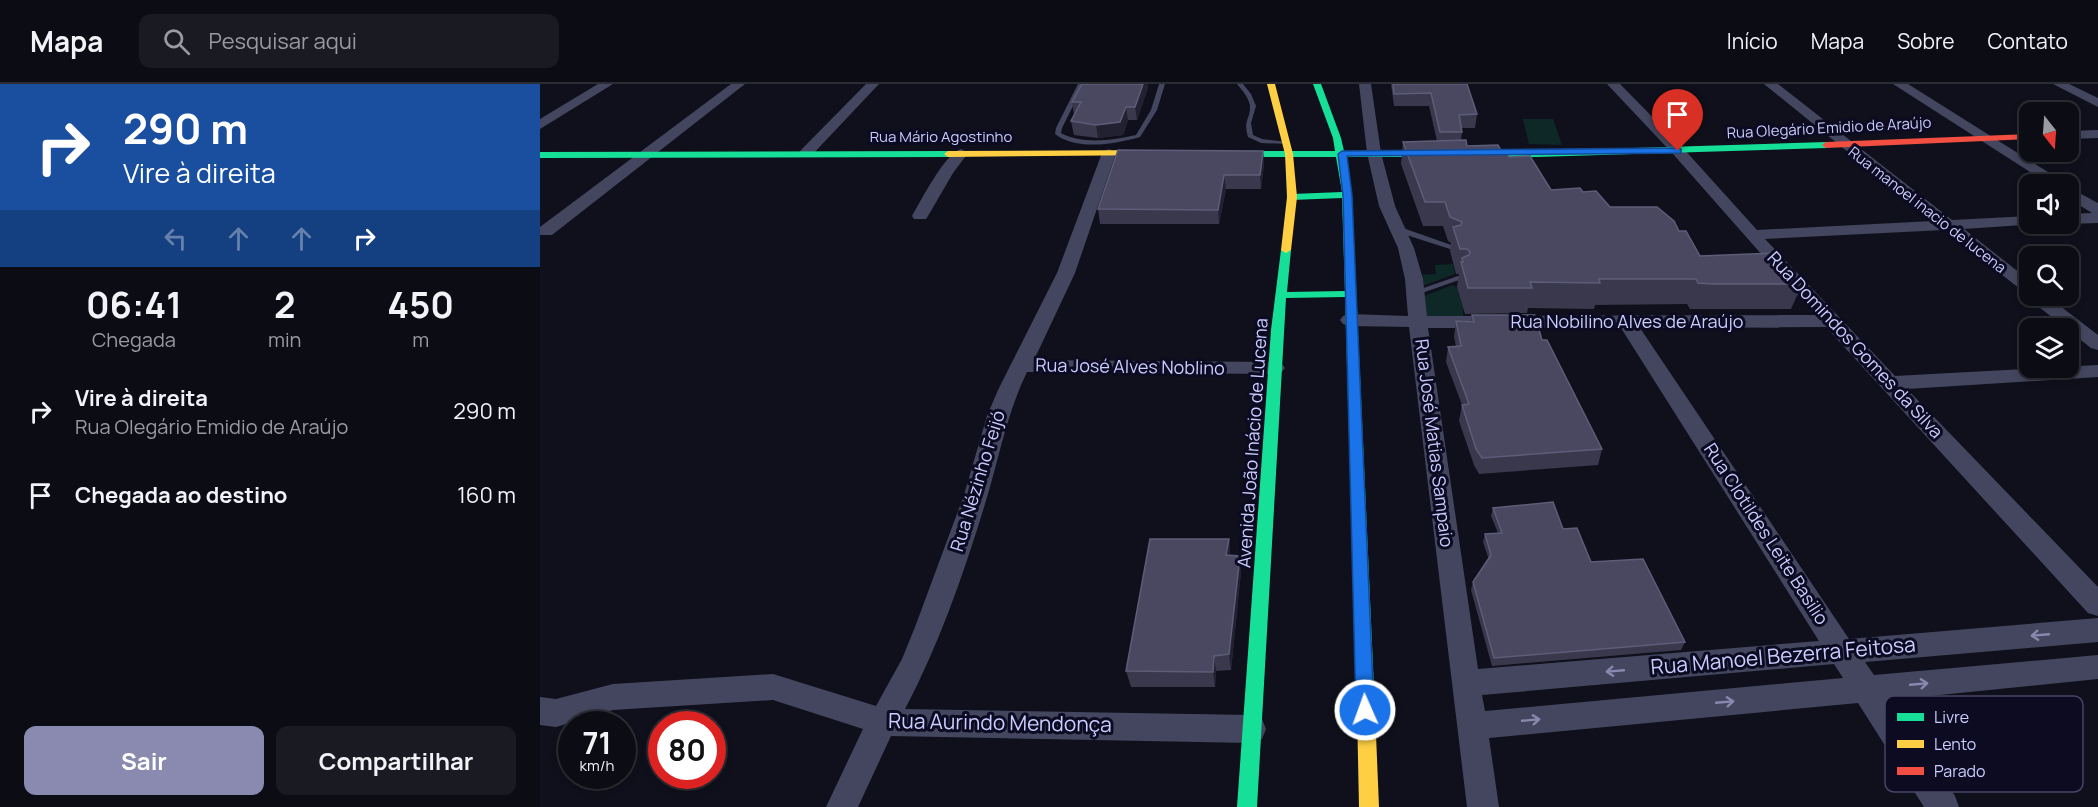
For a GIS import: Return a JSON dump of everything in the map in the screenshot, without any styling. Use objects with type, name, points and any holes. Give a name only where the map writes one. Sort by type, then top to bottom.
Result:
[{"type":"main road","name":"Avenida João Inácio de Lucena","points":[[1247,807],[1275,368],[1292,197],[1288,148],[1271,84]]},
{"type":"main road","points":[[1317,84],[1335,124],[1342,154],[1347,195],[1369,807]]},
{"type":"main road","name":"Rua Olegário Emidio de Araújo","points":[[1342,154],[1537,156],[2019,136]]},
{"type":"main road","points":[[1210,153],[1288,148],[1342,154]]},
{"type":"main road","name":"Rua Mário Agostinho","points":[[540,155],[1177,153]]},
{"type":"main road","points":[[1292,197],[1347,195]]},
{"type":"main road","points":[[1282,295],[1350,294]]},
{"type":"street","points":[[540,125],[607,84]]},
{"type":"street","points":[[546,231],[739,84]]},
{"type":"street","points":[[806,153],[873,84]]},
{"type":"street","name":"Rua José Matias Sampaio","points":[[1365,84],[1374,153],[1387,206],[1409,255],[1416,292],[1422,365],[1483,807]]},
{"type":"street","name":"Rua Domindos Gomes da Silva","points":[[1613,84],[1678,151],[1752,235],[1779,271],[1832,321],[2098,604]]},
{"type":"street","name":"Rua manoel inacio de lucena","points":[[1770,84],[2019,281]]},
{"type":"street","points":[[1899,84],[2043,174]]},
{"type":"street","points":[[2060,84],[2098,103]]},
{"type":"street","points":[[2079,135],[2098,134]]},
{"type":"street","points":[[920,216],[961,153]]},
{"type":"street","name":"Rua Nézinho Feijó","points":[[842,807],[866,753],[914,664],[976,495],[998,416],[1008,390],[1066,273],[1109,153]]},
{"type":"street","points":[[2079,198],[2098,210]]},
{"type":"street","points":[[2079,219],[2098,218]]},
{"type":"street","points":[[1752,235],[2019,222]]},
{"type":"street","points":[[2049,306],[2098,344]]},
{"type":"street","name":"Rua Nobilino Alves de Araújo","points":[[1350,320],[1420,322],[1471,318],[1627,322],[1832,321]]},
{"type":"street","name":"Rua Clotildes Leite Basilio","points":[[1627,322],[1885,718]]},
{"type":"street","name":"Rua José Alves Noblino","points":[[1021,366],[1275,368]]},
{"type":"street","points":[[1891,383],[2098,371]]},
{"type":"street","name":"Rua Manoel Bezerra Feitosa","points":[[1467,683],[2098,630]]},
{"type":"street","points":[[1473,726],[2098,667]]},
{"type":"street","name":"Rua Aurindo Mendonça","points":[[540,711],[556,713],[613,697],[773,687],[884,722],[1251,729]]},
{"type":"street","name":"Rua Clotildes Leite Basilio","points":[[1933,792],[1943,807]]},
{"type":"lane","points":[[1081,84],[1058,134],[1067,139],[1104,141],[1138,136],[1154,110],[1162,84]]},
{"type":"lane","points":[[1240,84],[1248,94],[1253,106],[1248,123],[1250,136],[1288,148]]},
{"type":"lane","points":[[1397,229],[1453,247]]},
{"type":"lane","points":[[1416,292],[1461,278]]},
{"type":"green space","points":[[1523,119],[1553,119],[1562,145],[1529,144]]},
{"type":"green space","points":[[1453,264],[1455,274],[1420,287],[1416,275],[1436,274],[1435,265]]},
{"type":"green space","points":[[1452,285],[1457,287],[1463,307],[1463,316],[1424,316],[1422,297]]},
{"type":"building","points":[[1082,84],[1143,84],[1135,107],[1126,107],[1120,122],[1096,125],[1071,121],[1081,102],[1072,102]]},
{"type":"building","points":[[1393,84],[1467,84],[1477,114],[1459,115],[1462,132],[1440,132],[1431,93],[1394,94]]},
{"type":"building","points":[[1466,140],[1467,146],[1498,145],[1503,154],[1509,157],[1530,156],[1551,190],[1580,188],[1583,192],[1596,191],[1610,207],[1657,207],[1674,221],[1679,231],[1686,231],[1700,256],[1776,253],[1802,284],[1712,284],[1698,283],[1696,279],[1599,279],[1600,283],[1530,282],[1532,288],[1468,288],[1461,262],[1463,262],[1462,258],[1470,252],[1467,249],[1460,249],[1453,227],[1461,225],[1462,222],[1450,217],[1445,202],[1425,202],[1403,142]]},
{"type":"building","points":[[1118,150],[1263,151],[1260,175],[1224,175],[1218,210],[1098,209]]},
{"type":"building","points":[[1472,315],[1535,315],[1542,340],[1547,340],[1602,449],[1482,458],[1476,449],[1462,405],[1469,404],[1448,347],[1461,346],[1456,321],[1474,322]]},
{"type":"building","points":[[1553,502],[1563,529],[1577,528],[1591,562],[1643,559],[1685,642],[1494,658],[1473,582],[1491,555],[1485,534],[1502,533],[1493,508]]},
{"type":"building","points":[[1150,539],[1229,539],[1226,555],[1240,556],[1229,654],[1214,656],[1213,672],[1126,671]]},
{"type":"traffic: fast","points":[[1317,84],[1337,138],[1347,195],[1366,711]]},
{"type":"traffic: fast","points":[[1221,154],[1536,154],[1826,145]]},
{"type":"traffic: fast","points":[[540,155],[948,154]]},
{"type":"traffic: fast","points":[[1292,197],[1347,195]]},
{"type":"traffic: fast","points":[[1247,807],[1277,330],[1286,250]]},
{"type":"traffic: fast","points":[[1282,295],[1350,294]]},
{"type":"traffic: slow","points":[[1271,84],[1289,154],[1292,197],[1286,250]]},
{"type":"traffic: slow","points":[[948,154],[1159,153]]},
{"type":"traffic: slow","points":[[1366,711],[1369,807]]},
{"type":"traffic: jam","points":[[1826,145],[2019,136]]},
{"type":"route","points":[[1365,710],[1347,195],[1342,154],[1678,151]]}]
